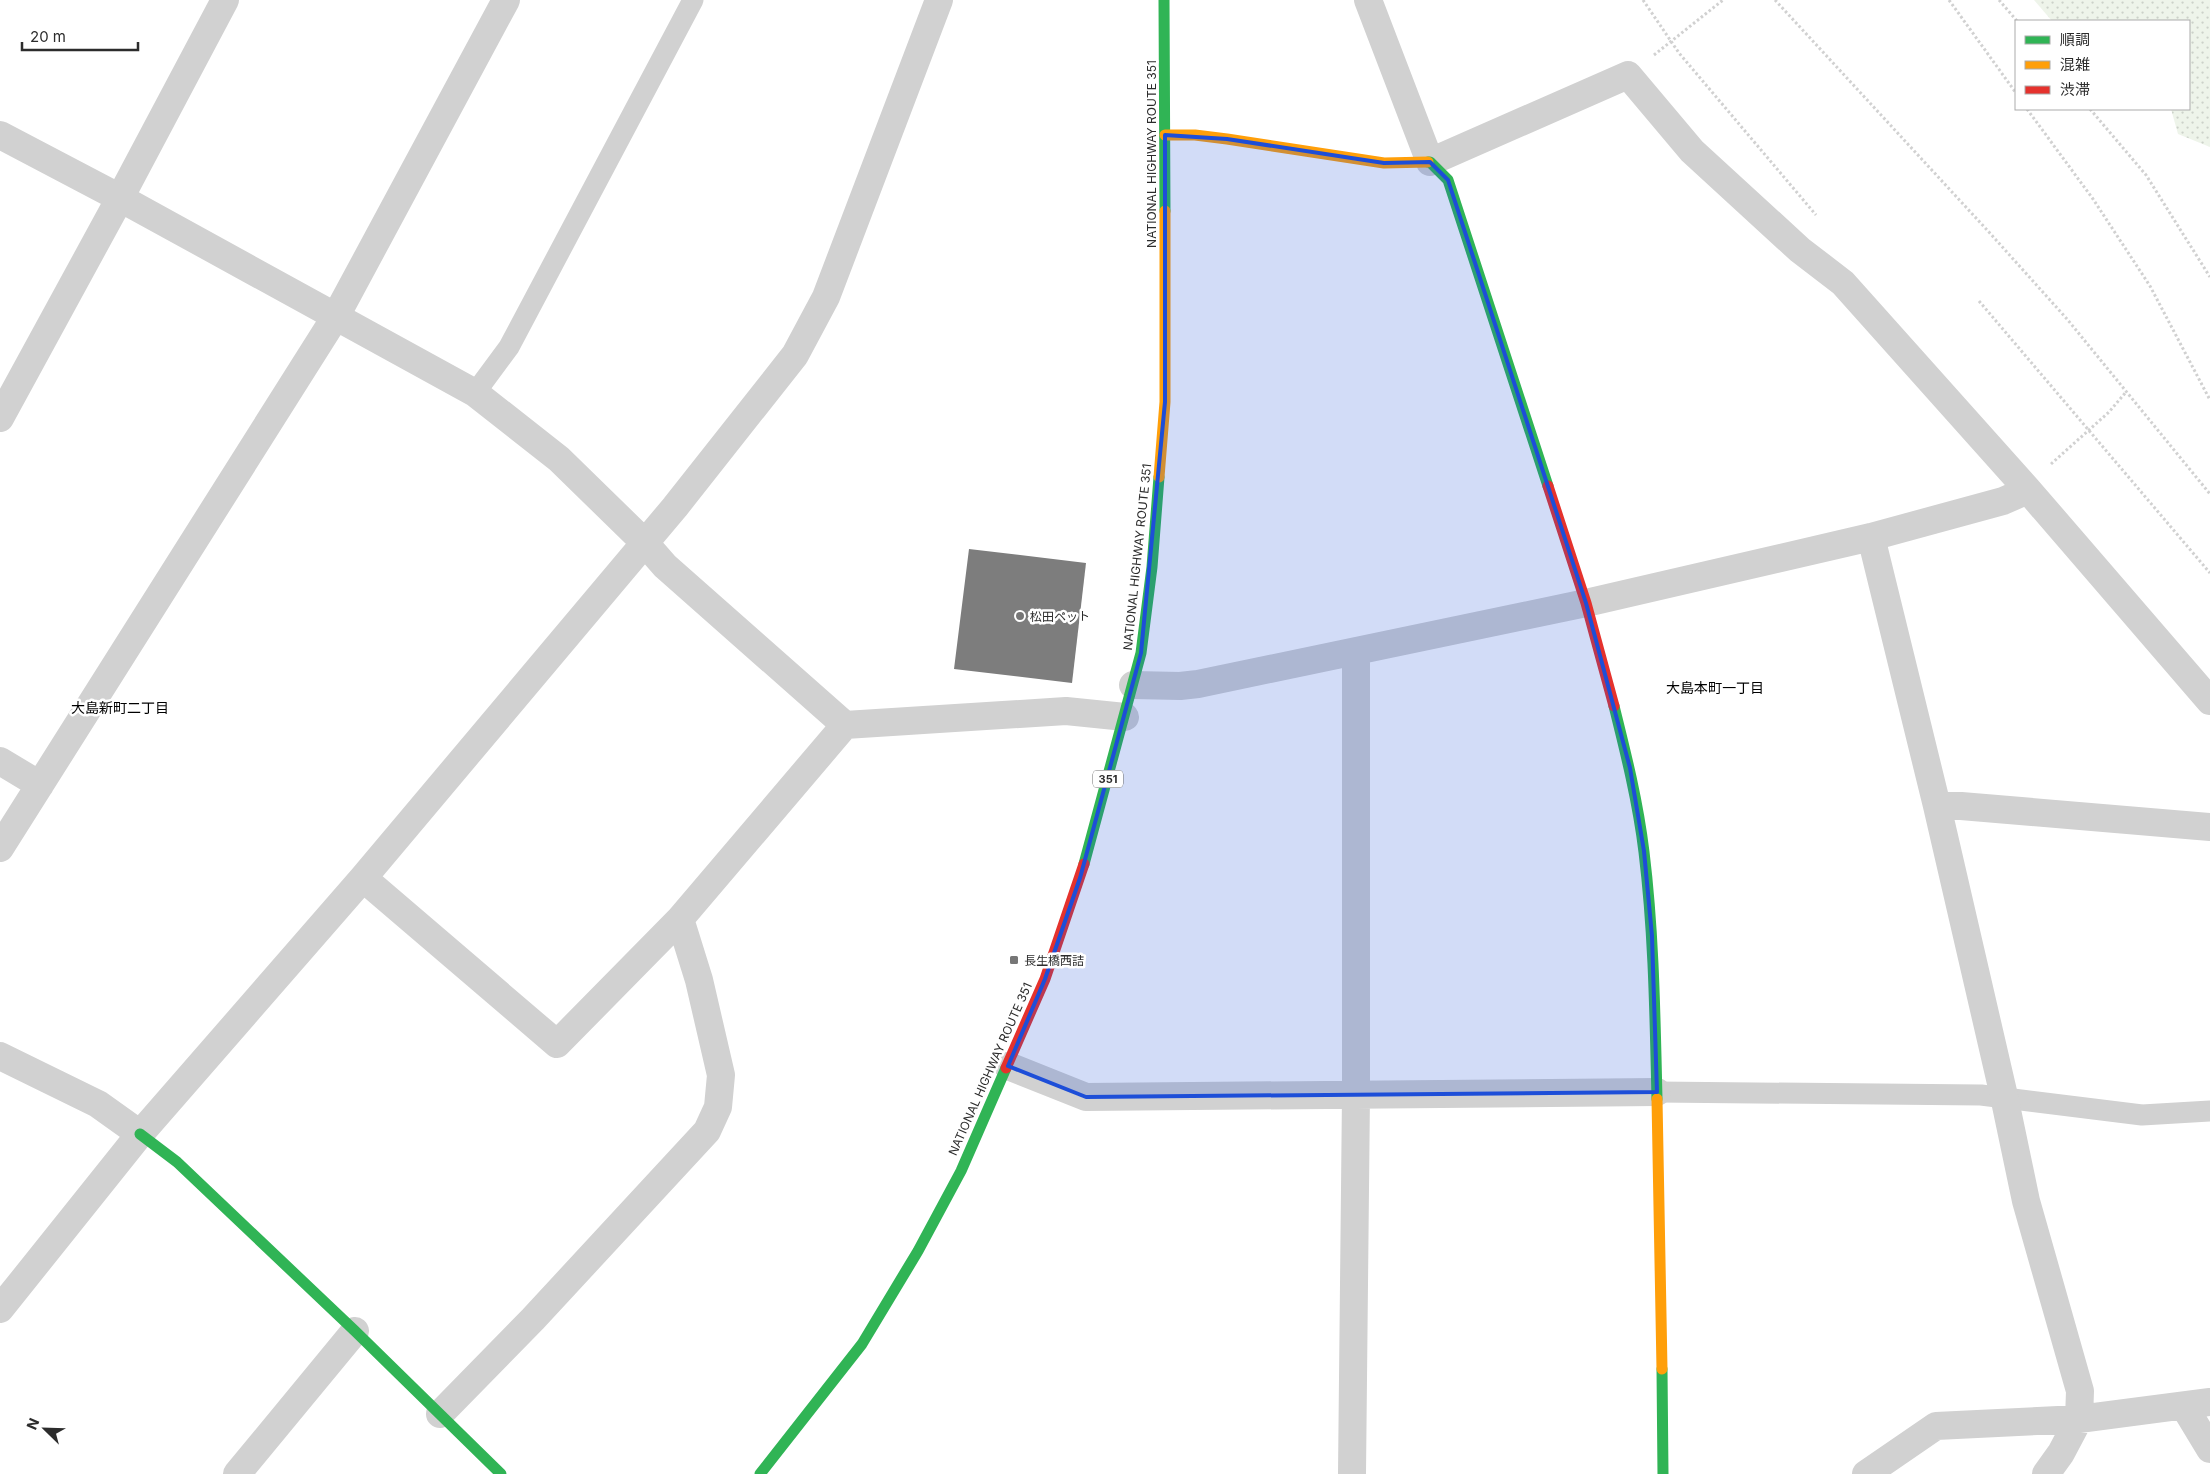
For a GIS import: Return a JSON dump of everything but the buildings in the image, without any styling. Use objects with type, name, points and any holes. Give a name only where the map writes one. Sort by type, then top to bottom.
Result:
[{"type":"main road","name":"NATIONAL HIGHWAY ROUTE 351","points":[[760,1474],[862,1344],[918,1251],[961,1171],[1045,979],[1080,878],[1125,717],[1141,653],[1152,566],[1166,402],[1164,0]]},
{"type":"main road","points":[[1165,135],[1195,135],[1227,139],[1384,163],[1430,162],[1448,180],[1586,603],[1630,768],[1644,850],[1652,936],[1657,1092],[1663,1474]]},
{"type":"main road","points":[[140,1134],[177,1162],[355,1331],[500,1474]]},
{"type":"street","points":[[0,418],[225,0]]},
{"type":"street","points":[[0,848],[336,316],[506,0]]},
{"type":"street","points":[[0,1309],[140,1134],[363,878],[644,542],[795,356],[826,297],[939,0]]},
{"type":"street","points":[[1368,0],[1430,162],[1628,75],[1692,151],[1800,250],[1843,283],[2028,490],[2210,701]]},
{"type":"street","points":[[0,135],[120,198],[475,393],[559,459],[644,542],[665,566],[845,725],[1066,711],[1125,717]]},
{"type":"street","points":[[1133,685],[1180,686],[1198,684],[1586,603],[1871,537],[2003,501],[2028,490]]},
{"type":"street","points":[[1871,537],[1937,806],[2004,1096],[2026,1201],[2080,1391],[2079,1419],[2061,1453],[2046,1474]]},
{"type":"street","points":[[1352,1474],[1356,1094],[1356,652]]},
{"type":"street","points":[[363,878],[557,1044],[680,919],[845,725]]},
{"type":"street","points":[[0,761],[40,785]]},
{"type":"street","points":[[1937,806],[1961,806],[2210,828]]},
{"type":"street","points":[[440,1414],[540,1312],[706,1131],[718,1107],[721,1075],[699,980],[680,919]]},
{"type":"street","points":[[0,1056],[98,1104],[140,1134]]},
{"type":"street","points":[[1008,1066],[1086,1097],[1657,1092]]},
{"type":"street","points":[[237,1474],[355,1331]]},
{"type":"street","points":[[1866,1474],[1936,1426],[2079,1419],[2197,1404],[2210,1450]]},
{"type":"lane","points":[[475,393],[509,347],[693,0]]},
{"type":"lane","points":[[1657,1092],[2004,1096],[2142,1115],[2210,1111]]},
{"type":"path","points":[[1643,0],[1671,41],[1822,222]]},
{"type":"path","points":[[1648,60],[1722,0]]},
{"type":"path","points":[[1775,0],[2067,319],[2210,494]]},
{"type":"path","points":[[1949,0],[2015,92]]},
{"type":"path","points":[[1999,0],[2016,20]]},
{"type":"path","points":[[2028,110],[2093,199],[2150,286],[2210,400]]},
{"type":"path","points":[[2091,110],[2146,175],[2210,278]]},
{"type":"path","points":[[1979,301],[2210,574]]},
{"type":"path","points":[[2045,469],[2109,412],[2126,392]]},
{"type":"highlighted area","points":[[1165,135],[1227,139],[1384,163],[1430,162],[1448,180],[1586,603],[1630,768],[1644,851],[1652,936],[1657,1092],[1086,1097],[1008,1066],[1045,979],[1080,878],[1141,653],[1165,402]]},
{"type":"shaded area","points":[[2034,0],[2210,0],[2210,147],[2178,134],[2171,110],[2190,110],[2190,20],[2051,20]]},
{"type":"traffic: fast","points":[[1164,0],[1165,211]]},
{"type":"traffic: fast","points":[[1428,162],[1448,180],[1548,486]]},
{"type":"traffic: fast","points":[[1084,864],[1141,653],[1152,567],[1159,477]]},
{"type":"traffic: fast","points":[[1614,706],[1635,796],[1644,852],[1652,945],[1657,1099]]},
{"type":"traffic: fast","points":[[760,1474],[862,1344],[918,1251],[961,1171],[1006,1068]]},
{"type":"traffic: fast","points":[[140,1134],[177,1162],[355,1331],[501,1474]]},
{"type":"traffic: fast","points":[[1662,1369],[1663,1474]]},
{"type":"traffic: slow","points":[[1165,135],[1195,135],[1227,139],[1384,163],[1428,162]]},
{"type":"traffic: slow","points":[[1159,477],[1165,402],[1165,211]]},
{"type":"traffic: slow","points":[[1657,1099],[1662,1369]]},
{"type":"traffic: jam","points":[[1548,486],[1586,603],[1614,706]]},
{"type":"traffic: jam","points":[[1006,1068],[1045,979],[1084,864]]},
{"type":"place","name":"松田ペット","points":[[1020,616]]},
{"type":"place","name":"長生橋西詰","points":[[1014,960]]},
{"type":"district","name":"大島本町一丁目","points":[[1715,687]]},
{"type":"district","name":"大島新町二丁目","points":[[120,707]]}]
